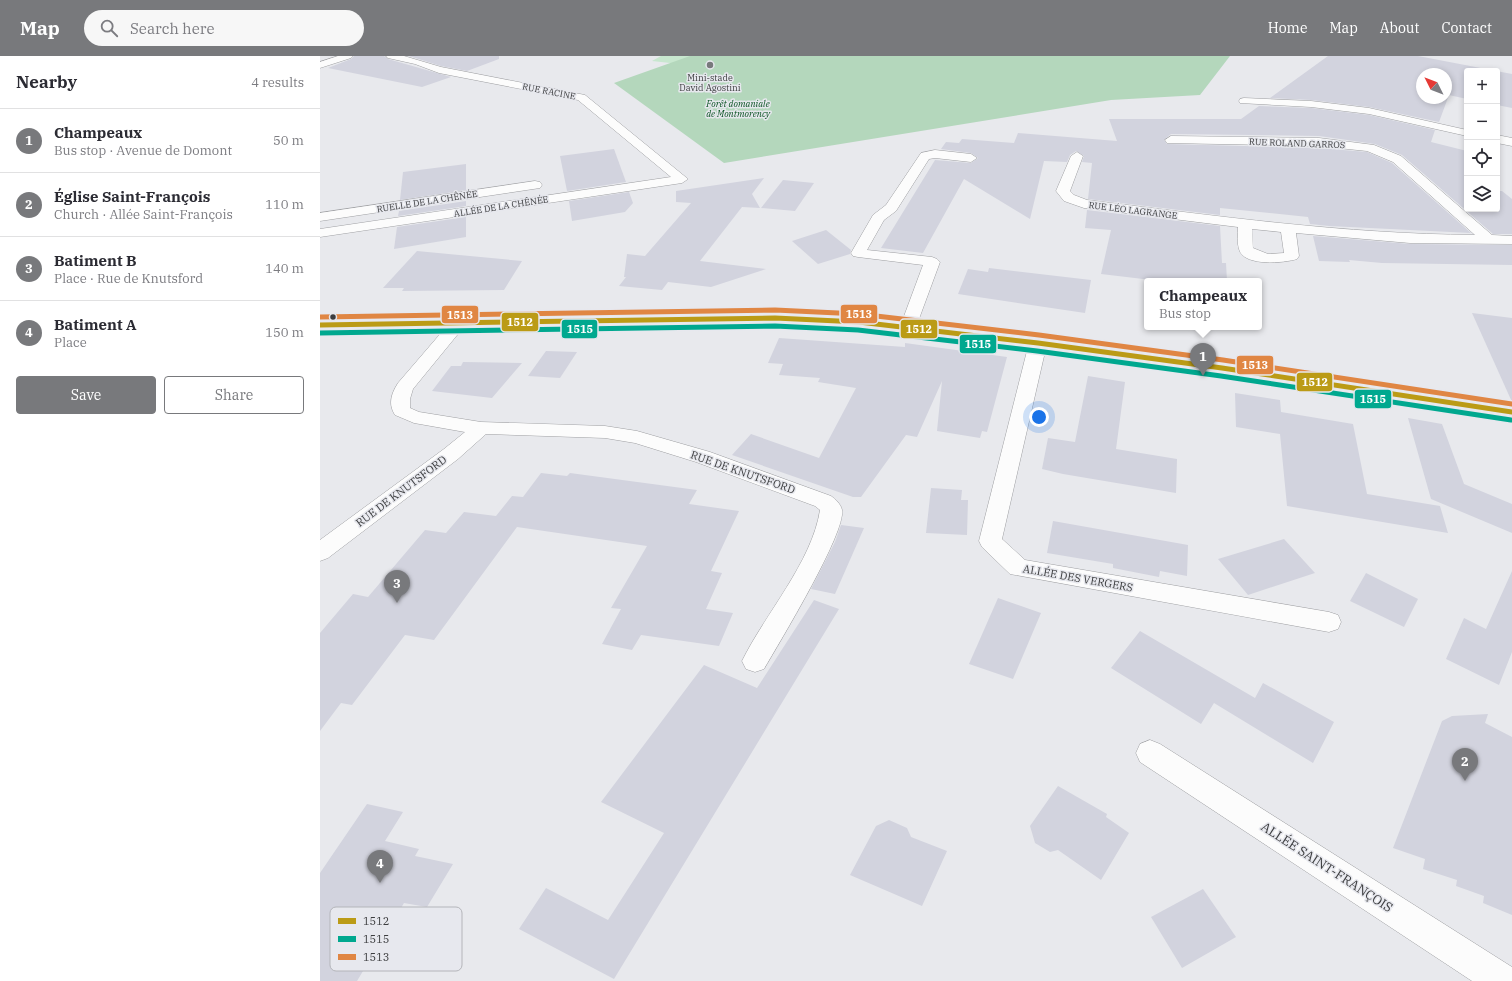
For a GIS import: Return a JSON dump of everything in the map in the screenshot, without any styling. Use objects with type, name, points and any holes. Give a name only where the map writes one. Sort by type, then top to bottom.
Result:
[{"type":"main road","points":[[320,325],[775,318],[851,321],[1038,343],[1512,412]]},
{"type":"street","points":[[320,65],[348,56]]},
{"type":"street","name":"RUE RACINE","points":[[391,56],[418,62],[439,70],[581,98],[682,178]]},
{"type":"street","points":[[1244,101],[1311,104],[1369,111],[1464,132]]},
{"type":"street","name":"RUE ROLAND GARROS","points":[[1171,140],[1319,142],[1370,148],[1397,159],[1487,239]]},
{"type":"street","points":[[1500,140],[1512,142]]},
{"type":"street","points":[[908,327],[932,262],[858,253],[878,218],[891,208],[925,156],[935,154],[971,158]]},
{"type":"street","name":"RUE LÉO LAGRANGE","points":[[1077,156],[1063,191],[1069,198],[1084,204],[1245,224],[1410,239],[1512,240]]},
{"type":"street","name":"ALLÉE DE LA CHÊNÉE","points":[[320,233],[682,178]]},
{"type":"street","name":"RUELLE DE LA CHÊNÉE","points":[[320,217],[535,185]]},
{"type":"street","points":[[1245,224],[1246,250],[1253,256],[1283,259],[1292,256],[1288,228]]},
{"type":"street","name":"RUE DE KNUTSFORD","points":[[459,323],[405,387],[400,395],[399,404],[402,411],[414,417],[481,428],[605,432],[637,437],[703,457],[823,501],[829,506],[831,511],[829,525],[796,591],[755,661]]},
{"type":"street","name":"ALLÉE DES VERGERS","points":[[1038,343],[990,540],[1018,568],[1329,622]]},
{"type":"street","name":"RUE DE KNUTSFORD","points":[[320,552],[451,454],[481,428]]},
{"type":"street","name":"ALLÉE SAINT-FRANÇOIS","points":[[1150,753],[1503,981]]},
{"type":"green space","name":"Mini-stade David Agostini","points":[[661,56],[741,56],[725,69],[652,61]]},
{"type":"green space","name":"Forêt domaniale de Montmorency","points":[[690,56],[1230,56],[1200,95],[1111,100],[724,163],[614,83]]},
{"type":"building","points":[[354,56],[384,56],[388,59],[451,77],[422,87],[328,68],[351,59]]},
{"type":"building","points":[[409,56],[499,56],[499,59],[467,71],[441,66]]},
{"type":"building","points":[[1328,56],[1418,56],[1480,68],[1464,68],[1464,98],[1452,96],[1452,68],[1416,68],[1416,104],[1446,104],[1439,122],[1369,107],[1311,100],[1270,98]]},
{"type":"building","points":[[1500,72],[1512,74],[1512,108],[1500,106]]},
{"type":"building","points":[[1259,106],[1311,108],[1369,115],[1435,130],[1431,142],[1464,150],[1464,209],[1402,155],[1375,144],[1319,136],[1171,134],[1164,140],[1167,144],[1319,148],[1367,152],[1392,163],[1471,233],[1329,226],[1310,224],[1308,217],[1220,208],[1220,215],[1088,199],[1092,163],[1082,162],[1084,156],[1076,151],[1070,155],[1067,162],[1044,161],[1030,219],[964,179],[923,253],[881,248],[935,160],[971,163],[978,158],[971,153],[941,149],[946,142],[959,143],[962,139],[1014,143],[1018,133],[1117,141],[1109,119],[1241,119]]},
{"type":"building","points":[[614,149],[626,182],[567,191],[560,156]]},
{"type":"building","points":[[466,164],[466,190],[400,200],[403,172]]},
{"type":"building","points":[[764,178],[752,194],[760,208],[742,207],[700,261],[766,269],[711,287],[668,282],[662,290],[619,286],[626,277],[624,277],[627,254],[645,256],[691,203],[676,202],[676,191]]},
{"type":"building","points":[[783,180],[814,183],[795,211],[761,208]]},
{"type":"building","points":[[1500,191],[1502,191],[1512,199],[1512,234],[1493,234],[1468,212],[1500,212]]},
{"type":"building","points":[[629,192],[633,203],[625,212],[572,221],[569,201]]},
{"type":"building","points":[[466,201],[466,206],[398,216],[399,211]]},
{"type":"building","points":[[1087,210],[1220,226],[1222,263],[1226,263],[1227,278],[1144,279],[1101,274],[1111,230],[1085,228]]},
{"type":"building","points":[[466,217],[466,237],[394,249],[397,227]]},
{"type":"building","points":[[826,230],[851,250],[850,254],[818,264],[792,241]]},
{"type":"building","points":[[1313,236],[1410,244],[1512,245],[1512,265],[1382,263],[1349,260],[1350,262],[1319,261]]},
{"type":"building","points":[[417,251],[522,261],[504,290],[402,291],[404,288],[383,288]]},
{"type":"building","points":[[989,268],[1091,280],[1085,313],[958,294],[968,269],[988,272]]},
{"type":"building","points":[[1472,313],[1512,318],[1512,402]]},
{"type":"building","points":[[779,338],[905,347],[905,343],[1007,357],[987,432],[982,431],[980,438],[937,431],[942,381],[917,437],[906,435],[861,497],[853,497],[732,455],[751,434],[819,458],[856,388],[818,382],[820,378],[779,375],[783,364],[768,363]]},
{"type":"building","points":[[546,351],[577,352],[560,378],[528,376]]},
{"type":"building","points":[[463,362],[522,363],[492,398],[432,391],[451,366],[461,366]]},
{"type":"building","points":[[1088,376],[1125,382],[1116,449],[1177,459],[1176,493],[1063,474],[1042,469],[1048,438],[1075,442]]},
{"type":"building","points":[[1235,393],[1280,400],[1281,412],[1353,424],[1367,494],[1440,506],[1448,533],[1287,506],[1280,434],[1236,427]]},
{"type":"building","points":[[1408,418],[1442,424],[1464,484],[1512,504],[1512,533],[1431,499]]},
{"type":"building","points":[[541,473],[567,476],[570,473],[697,490],[689,504],[739,511],[711,571],[722,573],[706,609],[733,613],[719,646],[641,635],[632,650],[602,644],[621,609],[611,608],[647,546],[517,527],[434,640],[405,635],[352,705],[341,703],[320,731],[320,633],[353,594],[368,597],[425,530],[446,533],[464,512],[496,516],[512,496],[523,497]]},
{"type":"building","points":[[931,488],[962,490],[961,500],[968,500],[967,535],[926,533]]},
{"type":"building","points":[[1053,521],[1188,545],[1187,576],[1160,571],[1159,577],[1113,568],[1113,564],[1047,553]]},
{"type":"building","points":[[841,525],[864,528],[835,594],[811,589],[835,542]]},
{"type":"building","points":[[1284,539],[1315,573],[1248,595],[1218,559]]},
{"type":"building","points":[[1512,571],[1512,652],[1499,685],[1446,659],[1464,618],[1486,629]]},
{"type":"building","points":[[1366,573],[1418,599],[1404,627],[1350,601]]},
{"type":"building","points":[[998,598],[1041,613],[1013,679],[969,664]]},
{"type":"building","points":[[814,600],[839,609],[614,979],[519,929],[546,888],[608,920],[664,833],[601,802],[704,665],[757,688]]},
{"type":"building","points":[[1140,631],[1255,698],[1263,683],[1334,722],[1313,763],[1214,703],[1201,724],[1111,668]]},
{"type":"building","points":[[1488,714],[1485,723],[1512,737],[1512,915],[1483,903],[1484,896],[1456,886],[1457,880],[1423,869],[1425,859],[1393,848],[1442,721],[1452,716]]},
{"type":"building","points":[[1058,786],[1107,814],[1106,817],[1129,833],[1101,880],[1058,850],[1050,852],[1035,843],[1030,826]]},
{"type":"building","points":[[367,804],[403,812],[385,841],[419,849],[415,856],[453,864],[427,907],[404,903],[402,907],[330,907],[330,971],[363,971],[357,981],[320,981],[320,873]]},
{"type":"building","points":[[889,820],[907,828],[911,837],[947,851],[922,906],[850,875],[876,826]]},
{"type":"building","points":[[1203,889],[1236,937],[1182,968],[1151,917]]},
{"type":"transit line","name":"1513","points":[[320,317],[775,310],[859,314],[1039,335],[1223,360],[1512,404]]},
{"type":"transit line","name":"1512","points":[[320,325],[775,318],[859,322],[1038,343],[1222,368],[1512,412]]},
{"type":"transit line","name":"1515","points":[[320,333],[775,326],[858,330],[1037,351],[1221,376],[1511,420]]},
{"type":"place","name":"Mini-stade David Agostini","points":[[710,65]]},
{"type":"place","name":"Champeaux","points":[[1203,376]]},
{"type":"place","name":"Batiment B","points":[[397,603]]},
{"type":"place","name":"Église Saint-François","points":[[1465,781]]},
{"type":"place","name":"Batiment A","points":[[380,883]]}]
